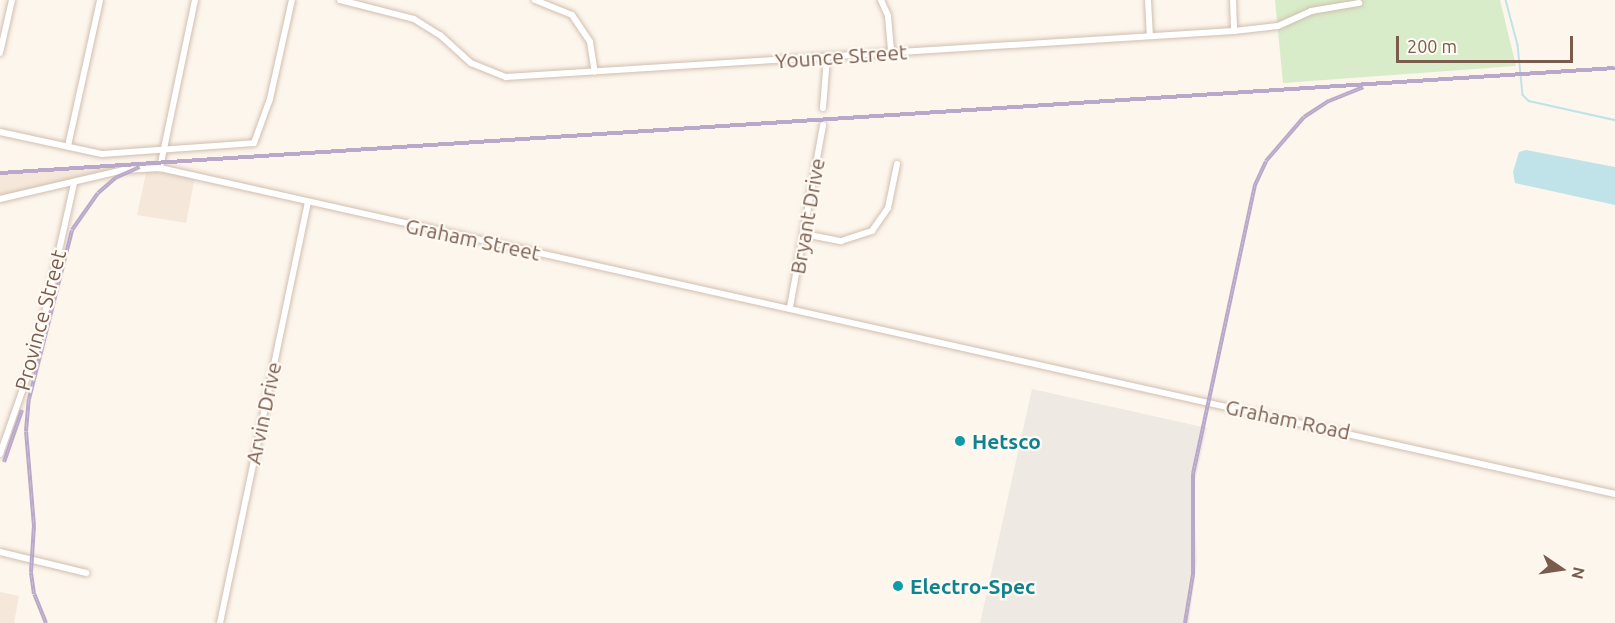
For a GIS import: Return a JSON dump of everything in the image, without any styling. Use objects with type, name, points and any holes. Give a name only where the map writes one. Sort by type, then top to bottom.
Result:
[{"type":"street","points":[[0,53],[12,0]]},
{"type":"street","points":[[68,146],[100,0]]},
{"type":"street","points":[[160,168],[195,0]]},
{"type":"street","points":[[0,132],[102,154],[164,147],[254,144],[260,134],[292,0]]},
{"type":"street","name":"Younce Street","points":[[340,0],[377,8],[428,26],[471,63],[492,74],[506,77],[1234,31],[1278,26],[1311,11],[1359,3]]},
{"type":"street","points":[[377,8],[378,0]]},
{"type":"street","points":[[535,0],[572,15],[590,42],[595,72]]},
{"type":"street","points":[[881,0],[888,16],[891,52]]},
{"type":"street","points":[[1148,0],[1150,35]]},
{"type":"street","points":[[1233,0],[1234,31]]},
{"type":"street","points":[[824,108],[827,57]]},
{"type":"street","name":"Bryant Drive","points":[[790,308],[823,125]]},
{"type":"street","points":[[804,234],[841,241],[872,231],[888,208],[897,164]]},
{"type":"street","name":"Graham Street","points":[[0,198],[74,184],[124,170],[160,168],[308,203],[969,348]]},
{"type":"street","name":"Province Street","points":[[0,454],[36,349],[74,184]]},
{"type":"street","name":"Arvin Drive","points":[[220,623],[308,203]]},
{"type":"street","name":"Graham Road","points":[[969,348],[1607,490],[1615,494]]},
{"type":"street","name":"Graham Road","points":[[1607,490],[1615,488]]},
{"type":"street","points":[[0,552],[86,573]]},
{"type":"shaded area","points":[[157,161],[168,171],[195,177],[186,223],[137,215],[148,163],[0,199],[0,173]]},
{"type":"shaded area","points":[[1032,389],[1207,428],[1193,490],[1197,561],[1189,623],[980,623]]},
{"type":"shaded area","points":[[0,592],[19,596],[14,623],[0,623]]},
{"type":"green space","points":[[1275,0],[1500,0],[1516,66],[1283,83]]},
{"type":"water","points":[[1526,150],[1615,167],[1615,205],[1515,183],[1513,172],[1519,152]]},
{"type":"waterway","points":[[1506,0],[1518,45],[1523,95],[1529,101],[1615,120]]},
{"type":"railway","points":[[0,173],[1615,68]]},
{"type":"railway","points":[[1185,623],[1193,574],[1193,474],[1255,185],[1266,161],[1304,117],[1329,101],[1363,87]]},
{"type":"railway","points":[[46,623],[34,594],[31,572],[34,526],[26,431],[29,399],[72,230],[98,193],[115,178],[140,167]]},
{"type":"railway","points":[[4,462],[22,410]]},
{"type":"place","name":"Hetsco","points":[[960,441]]},
{"type":"place","name":"Electro-Spec","points":[[898,586]]}]
